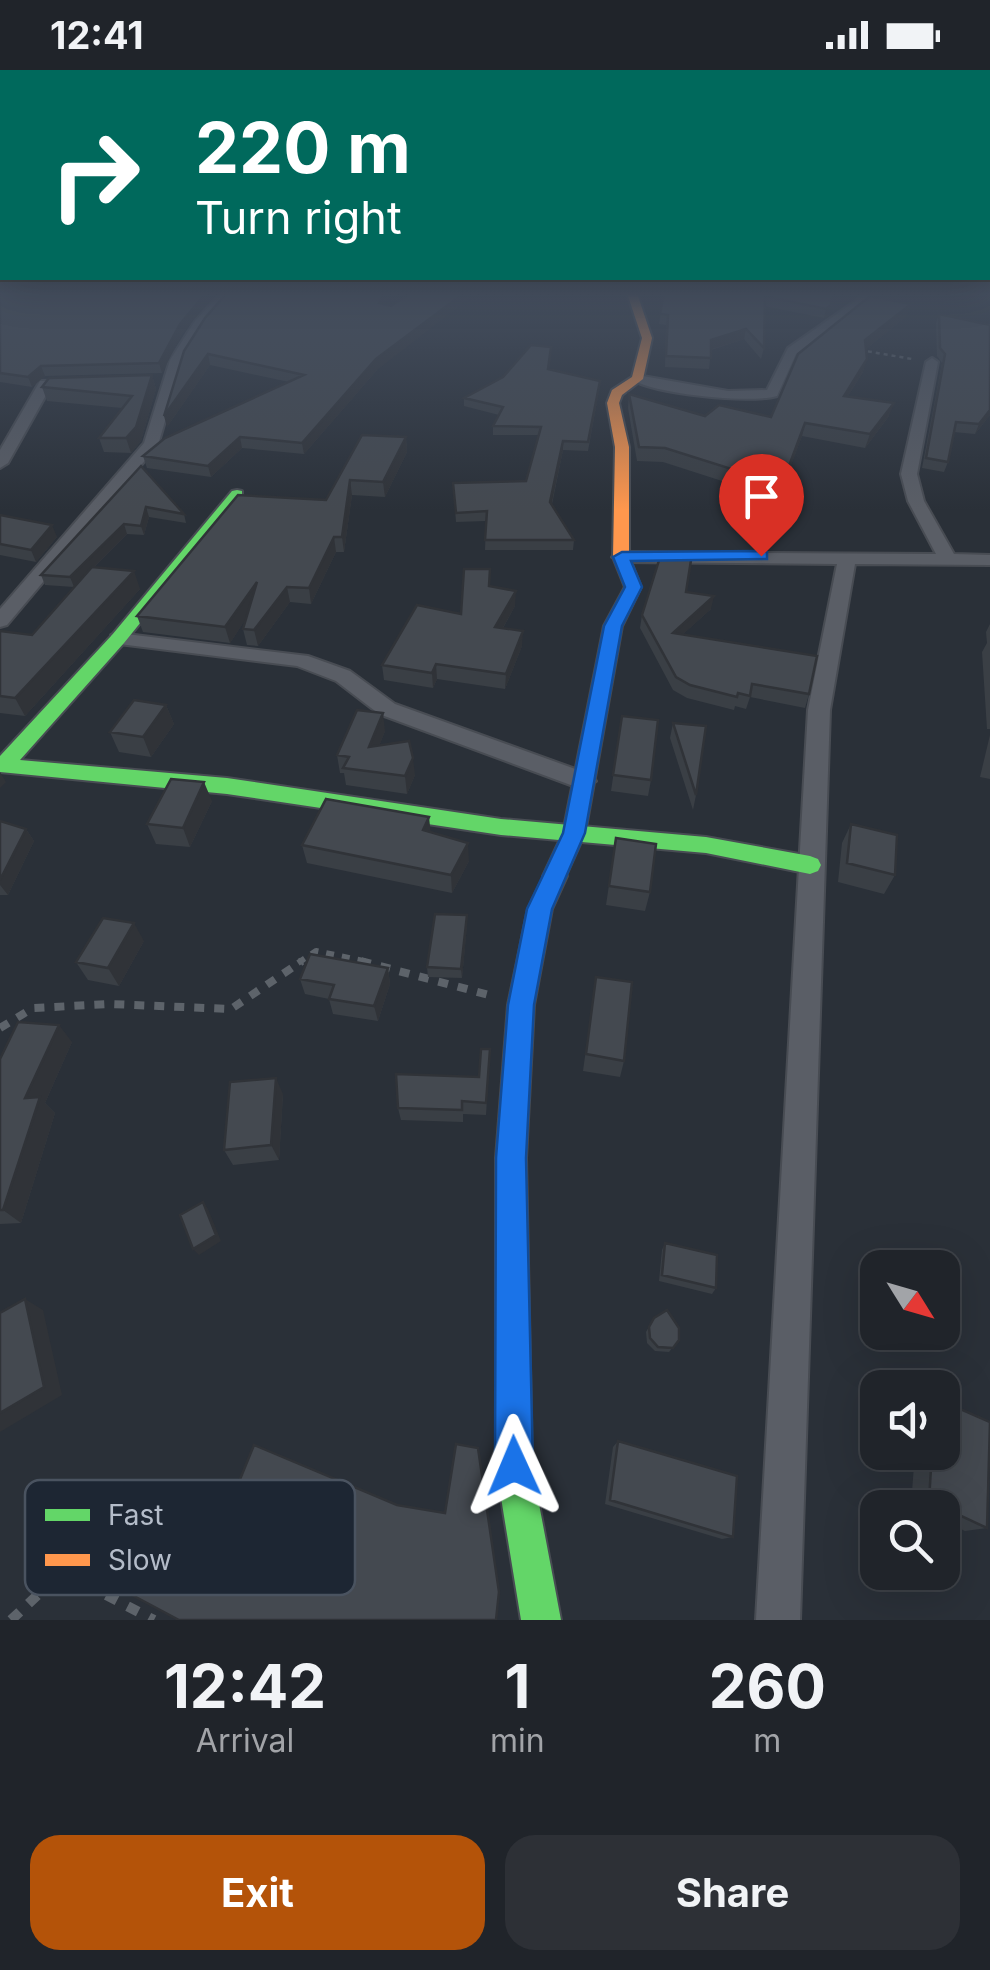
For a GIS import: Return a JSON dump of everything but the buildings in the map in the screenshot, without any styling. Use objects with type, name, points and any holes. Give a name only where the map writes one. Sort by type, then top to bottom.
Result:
[{"type":"street","points":[[0,621],[151,444],[164,421],[168,381],[175,365]]},
{"type":"street","points":[[638,379],[641,365]]},
{"type":"street","points":[[541,1620],[514,1466],[511,1158],[521,1005],[540,909],[574,833],[613,626],[633,587],[622,557],[622,447],[613,403],[616,394],[638,379],[745,395],[770,394],[777,387],[782,365]]},
{"type":"street","points":[[931,365],[909,474],[916,501],[949,560]]},
{"type":"street","points":[[150,381],[168,381]]},
{"type":"street","points":[[0,464],[45,384],[97,382]]},
{"type":"street","points":[[238,494],[118,639],[3,766],[227,786],[501,827],[706,845],[810,865]]},
{"type":"street","points":[[622,557],[990,560]]},
{"type":"street","points":[[778,1620],[819,710],[847,557]]},
{"type":"street","points":[[118,639],[270,654],[313,664],[343,676],[387,709],[584,781]]},
{"type":"path","points":[[0,1028],[33,1008],[110,1004],[231,1009],[316,951],[386,966],[521,1005]]},
{"type":"path","points":[[12,1620],[38,1595]]},
{"type":"path","points":[[106,1595],[154,1620]]},
{"type":"traffic: fast","points":[[237,494],[118,639],[3,766],[227,786],[501,827],[706,845],[810,865]]},
{"type":"traffic: fast","points":[[541,1620],[514,1467],[511,1158],[521,1005],[540,909],[555,876]]},
{"type":"traffic: slow","points":[[555,876],[574,833],[613,626],[633,587],[621,557],[622,447],[613,403],[616,393],[637,379],[640,365]]},
{"type":"route","points":[[514,1466],[511,1158],[521,1005],[540,909],[574,833],[613,626],[633,587],[622,557],[761,556]]}]
